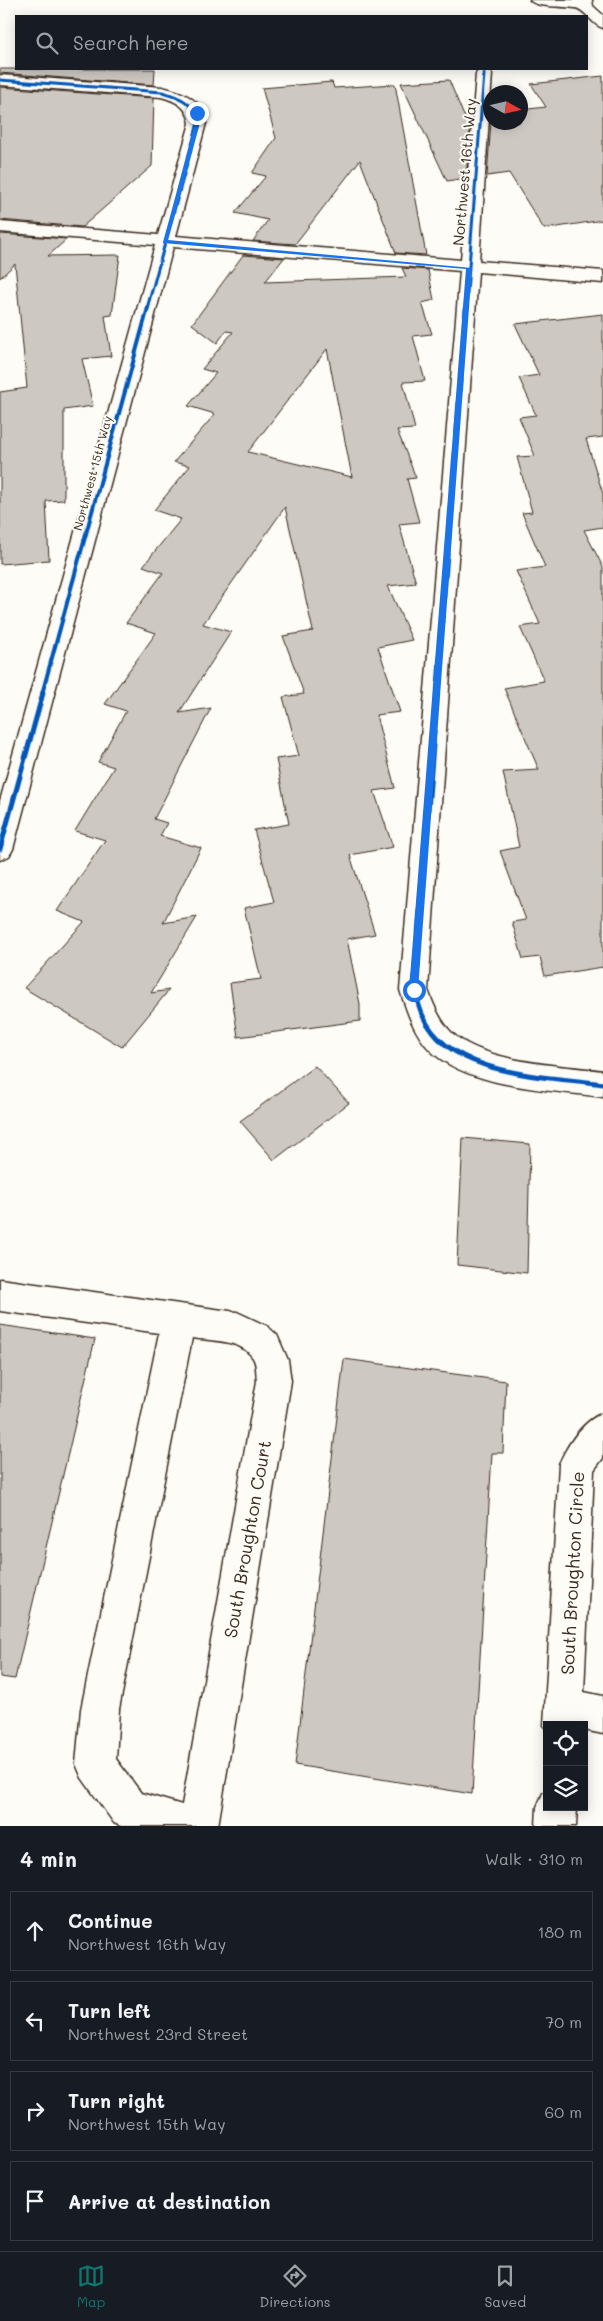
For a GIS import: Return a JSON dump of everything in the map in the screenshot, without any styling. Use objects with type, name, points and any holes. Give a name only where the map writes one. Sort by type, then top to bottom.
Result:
[{"type":"street","points":[[537,0],[585,2],[586,8],[603,24]]},
{"type":"street","name":"Northwest 16th Way","points":[[484,74],[414,990],[423,1017],[442,1042],[469,1060],[503,1070],[603,1084]]},
{"type":"street","name":"Northwest 15th Way","points":[[0,80],[162,92],[191,104],[197,113],[198,123],[0,849]]},
{"type":"street","points":[[0,227],[469,268],[603,277]]},
{"type":"street","name":"South Broughton Court","points":[[0,1294],[237,1328],[261,1340],[272,1357],[274,1381],[198,1826]]},
{"type":"street","points":[[178,1319],[100,1708],[96,1764],[128,1808],[185,1826]]},
{"type":"street","name":"South Broughton Circle","points":[[563,1716],[577,1464],[603,1430]]},
{"type":"street","points":[[563,1716],[603,1715]]},
{"type":"street","points":[[556,1826],[557,1811]]},
{"type":"building","points":[[0,69],[155,70],[154,85],[0,73]]},
{"type":"building","points":[[603,76],[603,220],[544,229],[509,173],[487,176],[490,130],[528,130],[528,109],[546,107],[531,84]]},
{"type":"building","points":[[449,80],[464,116],[471,116],[466,178],[447,181],[401,83]]},
{"type":"building","points":[[332,82],[334,88],[395,84],[426,255],[396,253],[360,160],[295,244],[253,241],[268,220],[235,213],[266,176],[252,173],[276,138],[262,88]]},
{"type":"building","points":[[0,87],[154,98],[152,166],[82,227],[0,220]]},
{"type":"building","points":[[0,234],[67,239],[48,256],[120,255],[112,315],[105,316],[111,356],[82,359],[93,406],[64,410],[64,500],[46,501],[49,560],[0,564],[0,392],[27,388],[15,264],[0,278]]},
{"type":"building","points":[[243,255],[284,258],[265,282],[406,277],[402,268],[428,270],[434,300],[422,303],[432,334],[413,336],[425,381],[403,382],[415,429],[397,430],[416,478],[407,479],[419,522],[399,524],[416,583],[388,586],[412,640],[378,647],[400,712],[376,715],[395,788],[374,791],[393,847],[350,855],[375,934],[347,939],[360,1004],[360,1021],[238,1037],[230,983],[261,979],[244,908],[274,902],[254,830],[289,824],[276,759],[299,756],[283,697],[304,694],[283,636],[313,631],[285,507],[203,624],[231,632],[179,713],[211,708],[154,819],[167,823],[160,836],[201,848],[163,923],[197,917],[151,993],[169,990],[122,1047],[24,988],[84,922],[57,911],[105,840],[75,831],[114,767],[98,762],[126,711],[105,704],[156,633],[126,623],[163,573],[143,566],[181,519],[154,510],[190,466],[174,462],[215,414],[188,406],[216,373],[202,369],[233,332],[226,331],[217,343],[192,324]],"holes":[[[327,349],[352,477],[248,452]]]},
{"type":"building","points":[[603,314],[603,437],[586,439],[603,494],[603,527],[584,530],[603,567],[603,967],[545,976],[540,957],[523,959],[512,922],[526,920],[500,851],[519,847],[503,772],[539,770],[504,688],[544,681],[520,627],[540,624],[516,571],[545,567],[522,513],[532,512],[517,457],[535,456],[519,417],[536,415],[519,378],[539,375],[515,324]]},
{"type":"building","points":[[315,1066],[349,1103],[274,1160],[240,1121]]},
{"type":"building","points":[[463,1138],[530,1144],[527,1273],[457,1265]]},
{"type":"building","points":[[0,1325],[95,1339],[15,1679],[0,1677]]},
{"type":"building","points":[[344,1359],[506,1381],[503,1453],[492,1453],[472,1794],[295,1765]]},
{"type":"cycle path","points":[[484,74],[414,990],[423,1017],[442,1042],[469,1060],[503,1070],[603,1084]]},
{"type":"cycle path","points":[[0,80],[162,92],[181,98],[191,105],[197,116],[198,123],[0,849]]},
{"type":"route","points":[[197,113],[198,123],[165,242],[469,268],[414,990]]}]
